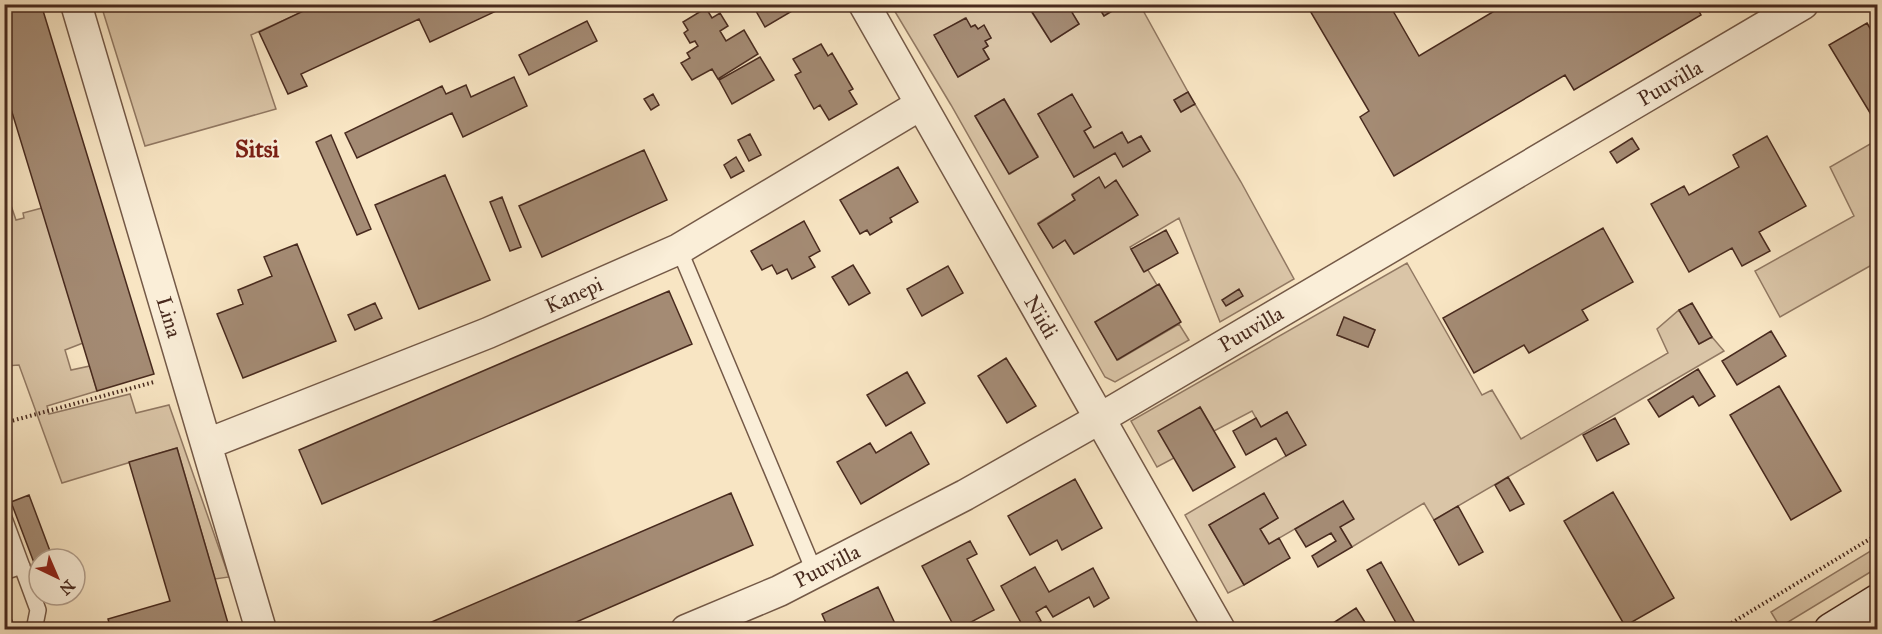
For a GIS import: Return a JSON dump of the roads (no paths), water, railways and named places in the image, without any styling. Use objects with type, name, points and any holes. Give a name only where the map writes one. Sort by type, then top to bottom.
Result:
[{"type":"street","name":"Lina","points":[[76,4],[261,630]]},
{"type":"street","name":"Niidi","points":[[864,4],[1220,630]]},
{"type":"street","name":"Puuvilla","points":[[686,630],[779,591],[965,495],[1099,419],[1803,4]]},
{"type":"street","name":"Kanepi","points":[[207,444],[488,333],[679,249],[920,105]]},
{"type":"street","points":[[1831,630],[1878,601]]},
{"type":"lane","points":[[679,249],[815,573]]},
{"type":"lane","points":[[4,518],[38,610],[34,630]]},
{"type":"lane","points":[[4,572],[22,566]]},
{"type":"district","name":"Sitsi","points":[[257,149]]}]
